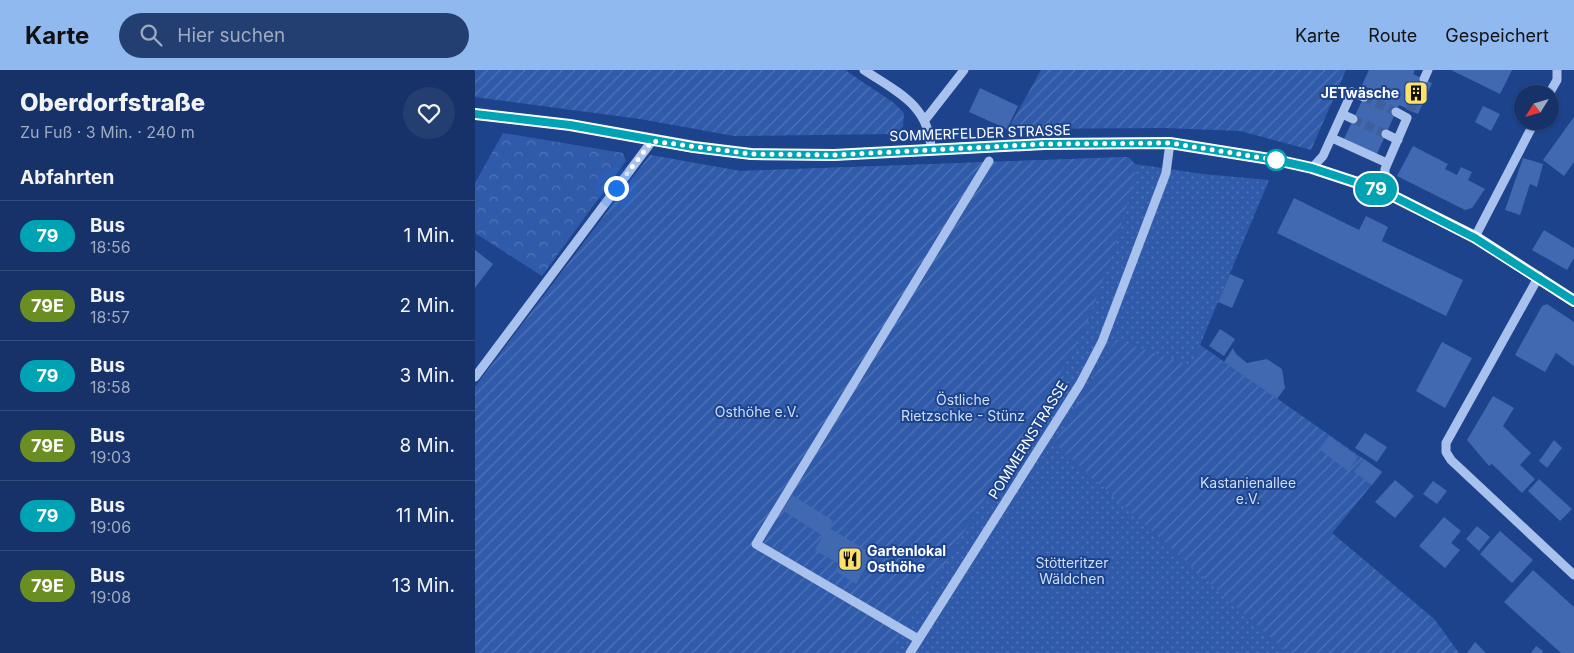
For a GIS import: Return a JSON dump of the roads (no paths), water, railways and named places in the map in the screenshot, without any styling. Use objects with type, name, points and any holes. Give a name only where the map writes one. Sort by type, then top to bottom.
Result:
[{"type":"main road","name":"SOMMERFELDER STRASSE","points":[[475,114],[570,125],[652,141],[751,154],[834,155],[1044,144],[1170,143],[1276,160],[1312,168],[1385,192],[1475,238],[1539,276],[1574,301]]},
{"type":"street","points":[[864,70],[910,100],[925,120],[931,133],[931,149]]},
{"type":"street","points":[[925,120],[963,70]]},
{"type":"street","points":[[1424,79],[1428,70]]},
{"type":"street","points":[[1554,85],[1557,80],[1557,70]]},
{"type":"street","points":[[1312,168],[1323,156],[1352,92],[1364,97]]},
{"type":"street","points":[[1385,192],[1385,169],[1409,114],[1396,112]]},
{"type":"street","points":[[1342,114],[1353,119]]},
{"type":"street","points":[[1475,238],[1530,130]]},
{"type":"street","points":[[1386,134],[1398,140]]},
{"type":"street","points":[[1332,138],[1387,163]]},
{"type":"street","points":[[475,378],[652,141]]},
{"type":"street","name":"POMMERNSTRASSE","points":[[909,653],[1080,384],[1102,342],[1166,173],[1170,143]]},
{"type":"street","points":[[918,639],[756,544],[989,161]]},
{"type":"street","points":[[1539,276],[1446,443],[1446,452],[1451,460],[1574,576]]},
{"type":"tunnel","points":[[1410,111],[1424,79]]},
{"type":"tunnel","points":[[1364,97],[1396,112]]},
{"type":"tunnel","points":[[1353,119],[1386,134]]},
{"type":"place","name":"JETwäsche","points":[[1416,93]]},
{"type":"place","name":"Gartenlokal Osthöhe","points":[[850,559]]},
{"type":"park label","name":"Östliche Rietzschke - Stünz","points":[[963,408]]},
{"type":"park label","name":"Osthöhe e.V.","points":[[757,412]]},
{"type":"park label","name":"Kastanienallee e.V.","points":[[1248,492]]},
{"type":"park label","name":"Stötteritzer Wäldchen","points":[[1072,572]]}]
